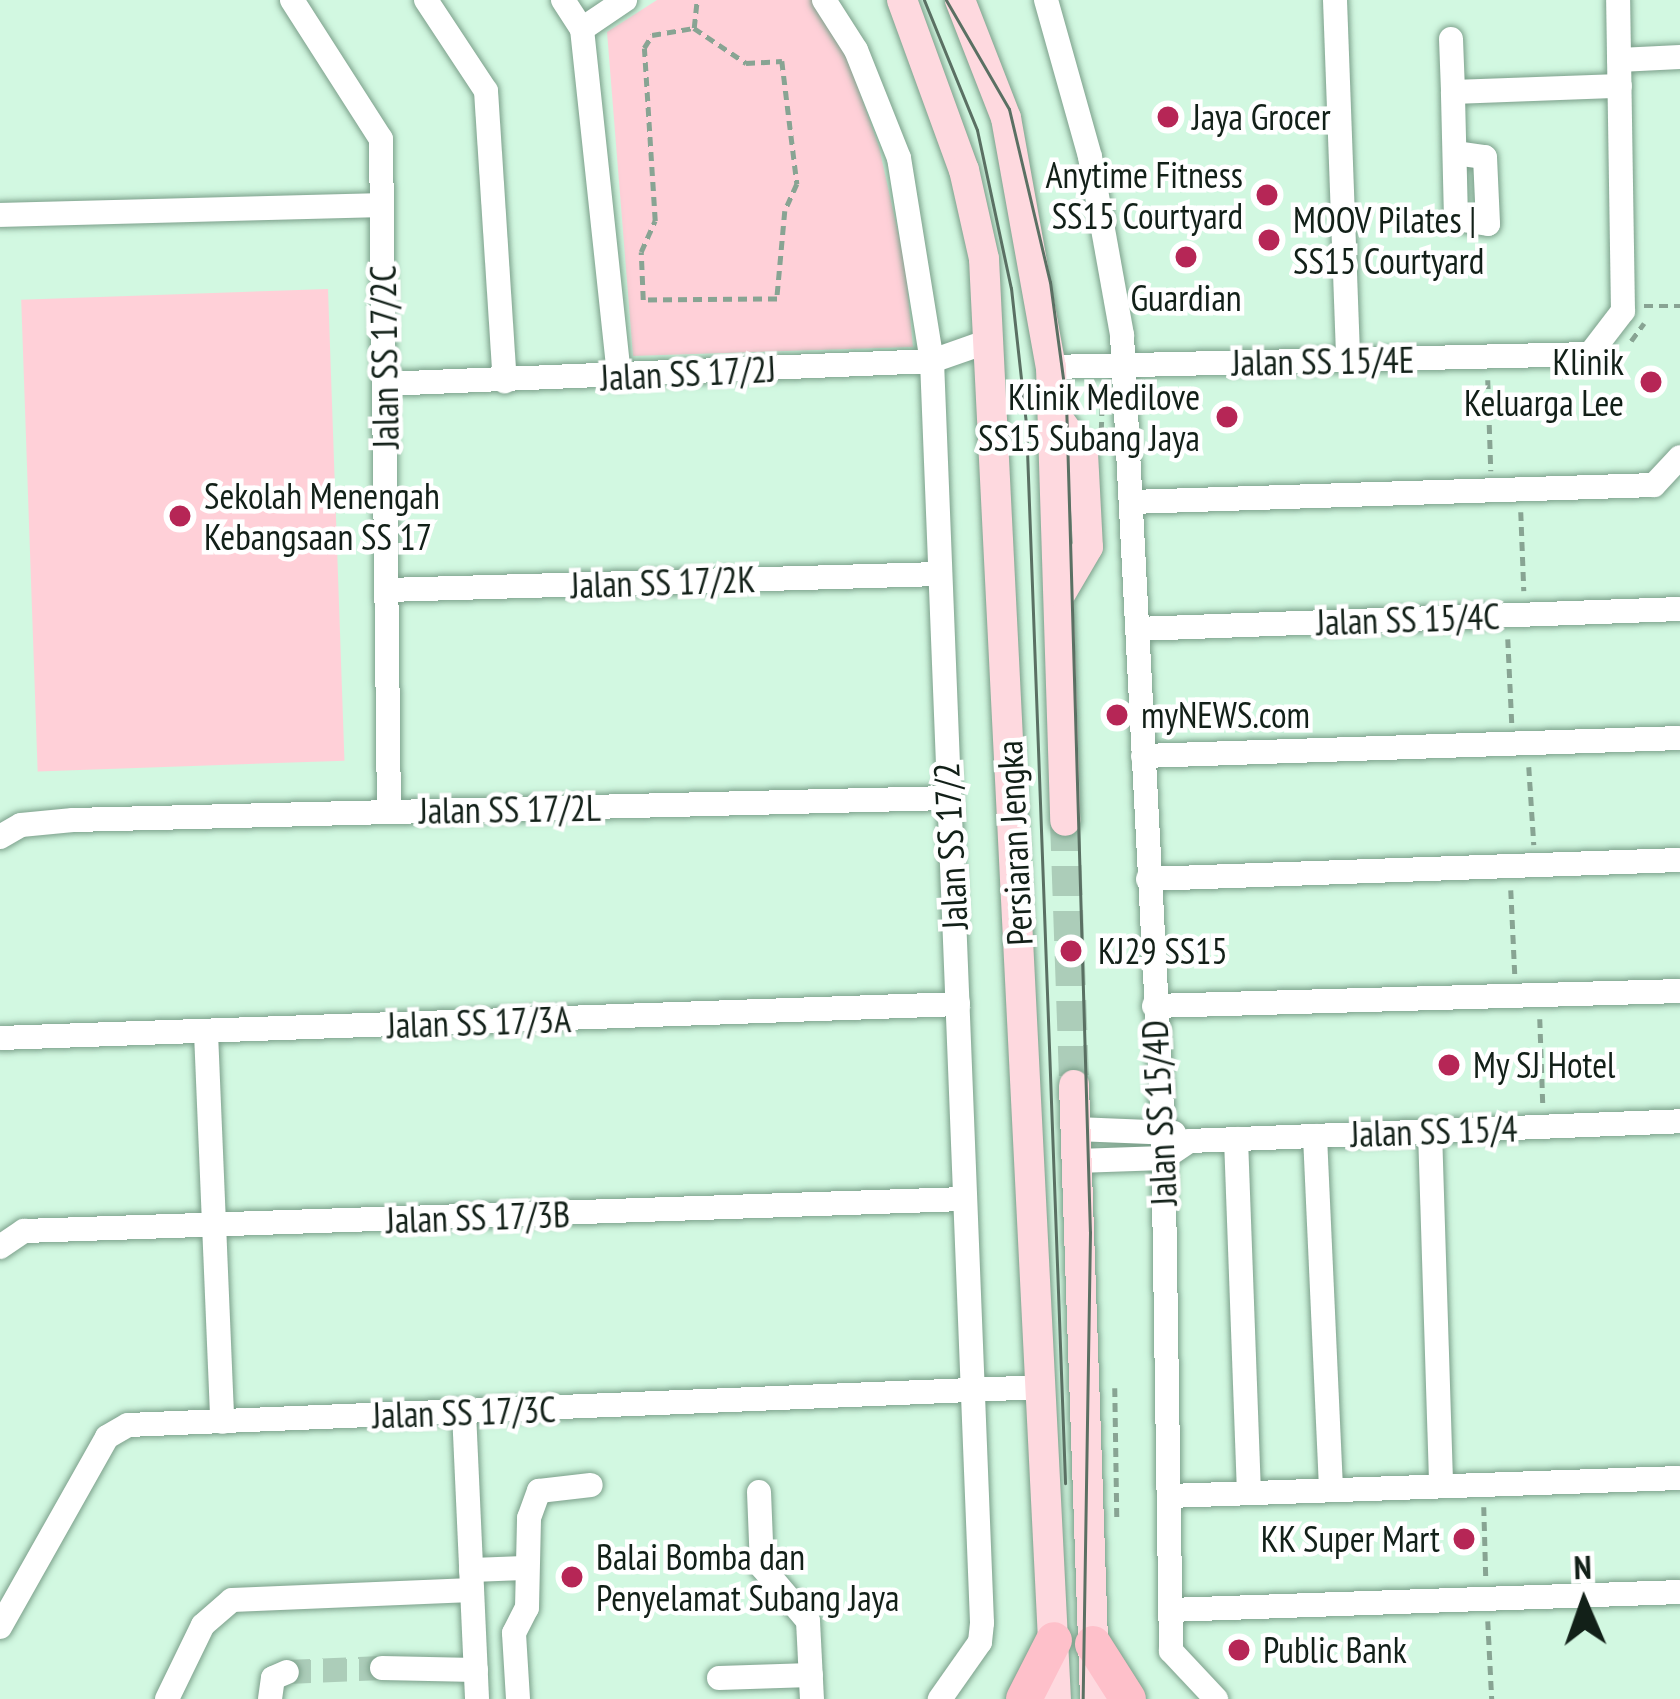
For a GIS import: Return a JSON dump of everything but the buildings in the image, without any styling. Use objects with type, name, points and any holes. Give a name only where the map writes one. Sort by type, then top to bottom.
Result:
[{"type":"highway","points":[[1024,1699],[1054,1640]]},
{"type":"highway","points":[[1094,1644],[1128,1699]]},
{"type":"main road","name":"Persiaran Jengka","points":[[902,0],[964,170],[984,260],[1057,1699]]},
{"type":"main road","points":[[960,0],[1012,139],[1051,367]]},
{"type":"main road","name":"Persiaran Jengka","points":[[1051,367],[1054,412],[1084,453],[1088,547],[1059,596],[1065,821]]},
{"type":"main road","points":[[1074,1085],[1095,1699]]},
{"type":"street","name":"Jalan SS 17/2C","points":[[292,0],[381,140],[389,812]]},
{"type":"street","points":[[426,0],[486,91],[505,380]]},
{"type":"street","points":[[563,0],[582,29],[619,377]]},
{"type":"street","points":[[582,29],[626,0]]},
{"type":"street","name":"Jalan SS 17/2","points":[[824,0],[856,50],[899,158],[932,361],[982,1623],[980,1642],[940,1699]]},
{"type":"street","name":"Jalan SS 15/4D","points":[[1046,0],[1090,157],[1125,365],[1163,1127],[1171,1651],[1216,1699]]},
{"type":"street","points":[[1335,0],[1348,360]]},
{"type":"street","points":[[1618,0],[1623,311]]},
{"type":"street","points":[[1451,39],[1455,153]]},
{"type":"street","points":[[1619,60],[1680,57]]},
{"type":"street","points":[[1453,92],[1619,86]]},
{"type":"street","points":[[0,215],[382,205]]},
{"type":"street","name":"Jalan SS 15/4E","points":[[1051,367],[1590,354],[1623,311]]},
{"type":"street","name":"Jalan SS 17/2J","points":[[384,384],[932,361],[989,341]]},
{"type":"street","points":[[1131,502],[1654,485],[1680,457]]},
{"type":"street","name":"Jalan SS 17/2K","points":[[387,590],[939,574]]},
{"type":"street","name":"Jalan SS 15/4C","points":[[1137,629],[1680,609]]},
{"type":"street","points":[[1143,756],[1680,738]]},
{"type":"street","name":"Jalan SS 17/2L","points":[[0,838],[20,825],[73,820],[948,798]]},
{"type":"street","points":[[1148,879],[1680,860]]},
{"type":"street","points":[[1154,1006],[1680,991]]},
{"type":"street","name":"Jalan SS 17/3A","points":[[0,1038],[958,1004]]},
{"type":"street","points":[[206,1033],[222,1422]]},
{"type":"street","name":"Jalan SS 15/4","points":[[1189,1141],[1680,1121]]},
{"type":"street","points":[[1076,1130],[1163,1127],[1189,1141],[1164,1158],[1077,1161]]},
{"type":"street","points":[[1430,1131],[1441,1486]]},
{"type":"street","points":[[1315,1136],[1330,1490]]},
{"type":"street","points":[[1236,1139],[1250,1493]]},
{"type":"street","name":"Jalan SS 17/3B","points":[[0,1247],[24,1231],[962,1199]]},
{"type":"street","name":"Jalan SS 17/3C","points":[[0,1627],[107,1437],[128,1426],[1041,1387]]},
{"type":"street","points":[[464,1412],[477,1699]]},
{"type":"street","points":[[1169,1496],[1680,1478]]},
{"type":"street","points":[[518,1699],[514,1633],[527,1608],[525,1568],[539,1491],[591,1485]]},
{"type":"street","points":[[719,1678],[812,1687],[805,1608],[769,1582],[762,1568],[759,1492]]},
{"type":"street","points":[[167,1699],[203,1625],[232,1600],[471,1580],[525,1568]]},
{"type":"street","points":[[1170,1610],[1680,1592]]},
{"type":"street","points":[[382,1668],[476,1670]]},
{"type":"street","points":[[270,1699],[273,1678],[287,1672]]},
{"type":"path","points":[[694,28],[697,0]]},
{"type":"path","points":[[694,28],[746,63],[782,62],[796,184],[785,212],[777,298],[644,300],[641,252],[655,221],[644,48],[652,35],[694,28]]},
{"type":"path","points":[[1623,311],[1680,306]]},
{"type":"path","points":[[1488,356],[1492,490]]},
{"type":"path","points":[[1520,489],[1516,615],[1520,866],[1527,996],[1544,1127]]},
{"type":"path","points":[[1115,1388],[1117,1536]]},
{"type":"shaded area","points":[[657,0],[813,0],[842,43],[879,147],[905,264],[913,347],[633,356],[607,32]]},
{"type":"shaded area","name":"Sekolah Menengah Kebangsaan SS 17","points":[[328,289],[344,761],[38,771],[21,300]]},
{"type":"tunnel","points":[[1065,821],[1074,1085]]},
{"type":"tunnel","points":[[287,1672],[382,1668]]},
{"type":"tram line","points":[[924,0],[977,130],[1011,288],[1026,423],[1065,1483]]},
{"type":"tram line","points":[[946,0],[1009,109],[1050,282],[1066,401],[1090,1232],[1083,1699]]},
{"type":"place","name":"Jaya Grocer","points":[[1168,117]]},
{"type":"place","name":"Anytime Fitness SS15 Courtyard","points":[[1267,195]]},
{"type":"place","name":"MOOV Pilates | SS15 Courtyard","points":[[1269,240]]},
{"type":"place","name":"Guardian","points":[[1186,257]]},
{"type":"place","name":"Klinik Keluarga Lee","points":[[1651,382]]},
{"type":"place","name":"Klinik Medilove SS15 Subang Jaya","points":[[1227,417]]},
{"type":"place","name":"Sekolah Menengah Kebangsaan SS 17","points":[[180,516]]},
{"type":"place","name":"myNEWS.com","points":[[1117,715]]},
{"type":"place","name":"KJ29 SS15","points":[[1071,951]]},
{"type":"place","name":"My SJ Hotel","points":[[1449,1065]]},
{"type":"place","name":"KK Super Mart","points":[[1464,1539]]},
{"type":"place","name":"Balai Bomba dan Penyelamat Subang Jaya","points":[[572,1577]]},
{"type":"place","name":"Public Bank","points":[[1239,1650]]}]
